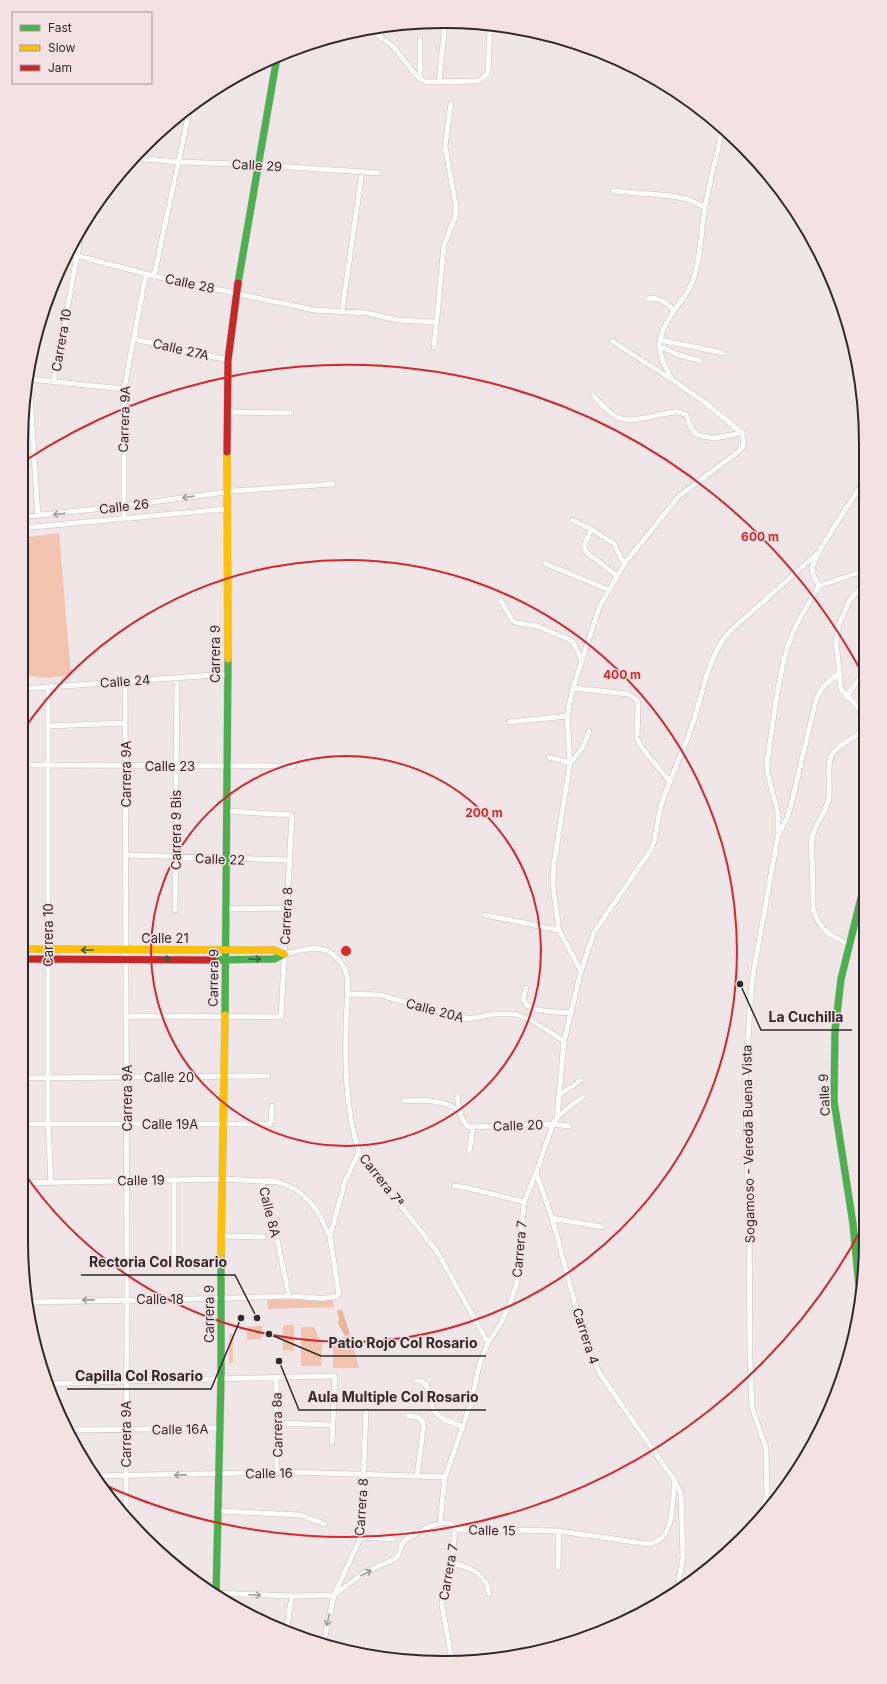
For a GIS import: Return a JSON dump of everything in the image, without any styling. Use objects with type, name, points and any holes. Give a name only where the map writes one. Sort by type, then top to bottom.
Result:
[{"type":"street","points":[[439,82],[444,28]]},
{"type":"street","points":[[376,34],[393,46],[420,79],[427,82],[439,82],[477,81],[485,76],[488,72],[490,31]]},
{"type":"street","points":[[420,40],[420,79]]},
{"type":"street","name":"Carrera 9","points":[[215,1587],[221,1379],[220,1299],[224,1125],[228,674],[226,492],[228,360],[236,293],[260,164],[276,64]]},
{"type":"street","points":[[434,347],[444,245],[455,218],[456,206],[445,146],[451,103]]},
{"type":"street","points":[[154,276],[188,116]]},
{"type":"street","points":[[671,379],[662,360],[660,340],[665,324],[690,288],[695,274],[705,207],[721,135]]},
{"type":"street","name":"Calle 29","points":[[142,159],[179,162],[260,164],[379,173]]},
{"type":"street","points":[[342,311],[362,172]]},
{"type":"street","points":[[614,192],[672,196],[687,199],[705,207]]},
{"type":"street","name":"Carrera 10","points":[[54,380],[78,248]]},
{"type":"street","name":"Calle 28","points":[[76,255],[154,276],[314,310],[367,313],[398,320],[436,322]]},
{"type":"street","name":"Carrera 9A","points":[[124,519],[124,389],[146,274]]},
{"type":"street","points":[[648,299],[653,298],[660,300],[674,309]]},
{"type":"street","name":"Calle 27A","points":[[134,339],[228,360]]},
{"type":"street","points":[[660,340],[723,353]]},
{"type":"street","points":[[581,971],[559,930],[554,894],[554,863],[570,763],[567,716],[573,688],[599,608],[624,564],[679,496],[738,451],[744,444],[742,433],[703,401],[612,341]]},
{"type":"street","points":[[660,346],[676,354],[700,361]]},
{"type":"street","points":[[33,379],[54,380],[124,389]]},
{"type":"street","points":[[593,395],[608,412],[624,420],[636,420],[678,412],[686,415],[691,428],[698,435],[714,438],[742,433]]},
{"type":"street","points":[[30,407],[38,516]]},
{"type":"street","points":[[228,412],[291,413]]},
{"type":"street","name":"Calle 26","points":[[28,517],[226,492],[333,484]]},
{"type":"street","points":[[859,489],[819,552],[812,567],[815,579],[819,586],[859,572]]},
{"type":"street","name":"Calle 26","points":[[28,527],[226,509]]},
{"type":"street","points":[[572,520],[614,544],[624,564]]},
{"type":"street","points":[[590,529],[584,547],[587,553],[617,576]]},
{"type":"street","points":[[557,1118],[564,1041],[581,971],[594,932],[651,850],[656,838],[661,807],[693,724],[714,655],[720,642],[729,632],[819,552]]},
{"type":"street","points":[[544,564],[609,590]]},
{"type":"street","name":"Sogamoso - Vereda Buena Vista","points":[[765,1503],[767,1495],[766,1448],[752,1408],[750,1358],[750,1211],[745,1082],[752,981],[778,834],[778,814],[767,771],[786,651],[793,632],[819,586]]},
{"type":"street","points":[[859,589],[849,601],[839,624],[836,641],[838,674],[841,690],[859,709]]},
{"type":"street","points":[[501,601],[512,620],[516,623],[537,626],[573,642],[582,661]]},
{"type":"street","name":"Calle 24","points":[[28,689],[125,680],[228,674]]},
{"type":"street","points":[[778,834],[787,818],[791,805],[816,700],[822,687],[831,678],[838,674]]},
{"type":"street","name":"Carrera 9 Bis","points":[[176,910],[177,678]]},
{"type":"street","points":[[846,696],[859,678]]},
{"type":"street","name":"Carrera 9A","points":[[125,680],[127,1077],[126,1508]]},
{"type":"street","name":"Carrera 10","points":[[48,687],[48,1124],[51,1183]]},
{"type":"street","points":[[573,688],[628,694],[637,700],[637,738],[640,745],[670,782]]},
{"type":"street","points":[[509,722],[567,716]]},
{"type":"street","points":[[48,726],[126,723]]},
{"type":"street","points":[[570,763],[584,747],[589,731]]},
{"type":"street","points":[[849,944],[835,939],[822,929],[813,909],[812,840],[815,826],[821,817],[829,797],[830,780],[828,764],[831,756],[834,751],[859,733]]},
{"type":"street","points":[[548,757],[570,763]]},
{"type":"street","name":"Calle 23","points":[[28,765],[294,766]]},
{"type":"street","name":"Carrera 8","points":[[224,1018],[281,1017],[292,814],[226,811]]},
{"type":"street","name":"Calle 22","points":[[126,855],[289,860]]},
{"type":"street","name":"Calle 9","points":[[858,1271],[853,1224],[834,1101],[835,1031],[842,979],[859,906]]},
{"type":"street","points":[[225,909],[287,908]]},
{"type":"street","points":[[485,915],[559,930]]},
{"type":"street","name":"Carrera 7ª","points":[[284,954],[317,948],[333,954],[340,961],[345,970],[348,994],[345,1058],[347,1090],[354,1134],[360,1152],[438,1253],[488,1343]]},
{"type":"street","name":"Calle 21","points":[[28,950],[274,950],[284,954]]},
{"type":"street","name":"Calle 21","points":[[28,959],[225,960],[274,959],[284,954]]},
{"type":"street","points":[[526,988],[524,1002],[527,1005],[557,1014],[572,1012]]},
{"type":"street","name":"Calle 20A","points":[[348,994],[380,995],[468,1020],[495,1014],[514,1014],[531,1020],[564,1041]]},
{"type":"street","points":[[126,1016],[224,1018]]},
{"type":"street","name":"Calle 20","points":[[28,1078],[268,1076]]},
{"type":"street","points":[[558,1096],[581,1080]]},
{"type":"street","points":[[457,1095],[459,1110],[463,1122],[470,1127],[469,1152]]},
{"type":"street","name":"Carrera 7","points":[[440,1522],[445,1477],[472,1400],[479,1365],[488,1343],[507,1311],[517,1282],[524,1202],[553,1124],[570,1105],[583,1097]]},
{"type":"street","points":[[404,1102],[422,1100],[448,1103],[459,1110]]},
{"type":"street","name":"Calle 19A","points":[[28,1124],[271,1124],[272,1106]]},
{"type":"street","name":"Calle 20","points":[[470,1127],[553,1124],[569,1126]]},
{"type":"street","points":[[330,1237],[345,1181],[360,1152]]},
{"type":"street","name":"Carrera 4","points":[[536,1173],[552,1218],[592,1359],[600,1374],[675,1480],[681,1494],[683,1558],[678,1583]]},
{"type":"street","name":"Calle 19","points":[[28,1183],[127,1180],[261,1180]]},
{"type":"street","points":[[174,1180],[174,1259]]},
{"type":"street","points":[[261,1180],[279,1182],[297,1190],[320,1214],[330,1237]]},
{"type":"street","name":"Calle 8A","points":[[261,1180],[278,1244],[289,1296]]},
{"type":"street","points":[[454,1186],[524,1202]]},
{"type":"street","points":[[552,1218],[602,1226]]},
{"type":"street","points":[[222,1236],[264,1237]]},
{"type":"street","name":"Calle 18","points":[[33,1302],[127,1299],[220,1299],[289,1296],[332,1298],[339,1295],[330,1237]]},
{"type":"street","points":[[54,1384],[335,1376],[332,1443]]},
{"type":"street","name":"Carrera 8a","points":[[276,1377],[278,1423],[277,1473]]},
{"type":"street","points":[[416,1381],[422,1381],[427,1386],[432,1405],[440,1418],[462,1426]]},
{"type":"street","name":"Carrera 8","points":[[324,1638],[334,1595],[361,1537],[366,1411]]},
{"type":"street","points":[[407,1416],[418,1417],[424,1423],[417,1476]]},
{"type":"street","points":[[278,1423],[332,1425]]},
{"type":"street","name":"Calle 16A","points":[[74,1430],[220,1428]]},
{"type":"street","name":"Calle 16","points":[[101,1476],[277,1473],[445,1477]]},
{"type":"street","name":"Calle 15","points":[[440,1522],[448,1522],[453,1525],[455,1529],[559,1531],[649,1544],[657,1542],[665,1535],[670,1519],[675,1480]]},
{"type":"street","points":[[218,1511],[300,1515],[325,1524]]},
{"type":"street","points":[[227,1594],[292,1596],[334,1595],[364,1572],[395,1559],[399,1554],[405,1540],[440,1522]]},
{"type":"street","name":"Carrera 7","points":[[451,1656],[442,1598],[452,1563],[455,1529]]},
{"type":"street","points":[[558,1568],[559,1531]]},
{"type":"street","points":[[361,1537],[394,1539]]},
{"type":"street","points":[[452,1563],[462,1565],[480,1574],[488,1586],[489,1594]]},
{"type":"street","points":[[287,1625],[292,1596]]},
{"type":"shaded area","points":[[59,533],[71,675],[43,678],[28,675],[28,537]]},
{"type":"shaded area","points":[[267,1299],[332,1300],[334,1307],[268,1309]]},
{"type":"shaded area","points":[[337,1310],[342,1310],[350,1334],[345,1336],[338,1323],[339,1319]]},
{"type":"shaded area","points":[[283,1325],[294,1325],[294,1351],[283,1350]]},
{"type":"shaded area","points":[[262,1326],[262,1339],[247,1340],[247,1327]]},
{"type":"shaded area","points":[[301,1327],[314,1327],[322,1344],[321,1366],[301,1366]]},
{"type":"shaded area","points":[[229,1334],[233,1334],[233,1363],[229,1363]]},
{"type":"shaded area","points":[[350,1335],[359,1368],[333,1368],[333,1346],[338,1343],[337,1340]]},
{"type":"traffic: fast","points":[[238,283],[276,64]]},
{"type":"traffic: fast","points":[[225,1015],[228,659]]},
{"type":"traffic: fast","points":[[858,1271],[853,1224],[834,1101],[835,1031],[841,979],[859,906]]},
{"type":"traffic: fast","points":[[213,960],[274,959],[284,954]]},
{"type":"traffic: fast","points":[[216,1588],[221,1379],[221,1255]]},
{"type":"traffic: slow","points":[[227,452],[228,659]]},
{"type":"traffic: slow","points":[[28,949],[274,950],[284,954]]},
{"type":"traffic: slow","points":[[221,1255],[225,1015]]},
{"type":"traffic: jam","points":[[227,452],[228,360],[238,283]]},
{"type":"traffic: jam","points":[[28,959],[213,960]]},
{"type":"place","name":"La Cuchilla","points":[[740,984]]},
{"type":"place","name":"Capilla Col Rosario","points":[[241,1318]]},
{"type":"place","name":"Rectoria Col Rosario","points":[[257,1318]]},
{"type":"place","name":"Patio Rojo Col Rosario","points":[[269,1334]]},
{"type":"place","name":"Aula Multiple Col Rosario","points":[[279,1361]]}]
